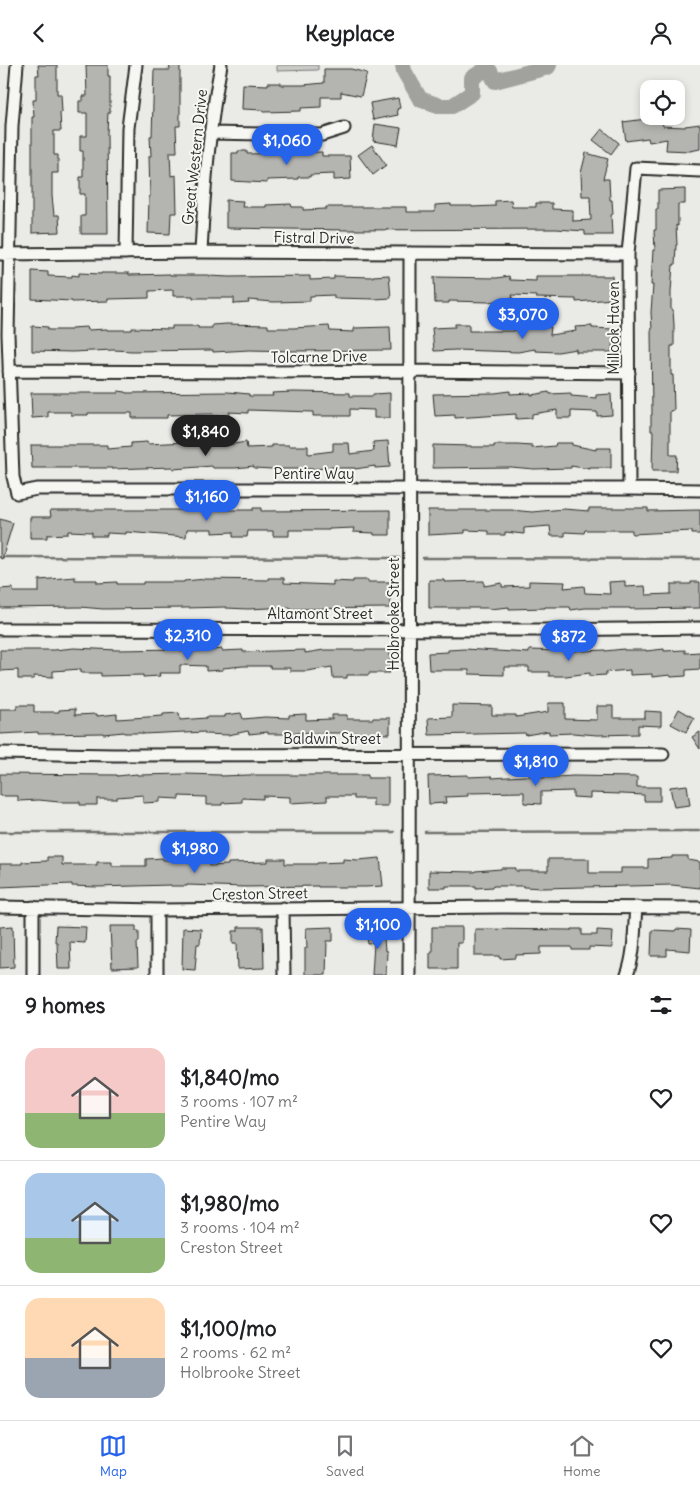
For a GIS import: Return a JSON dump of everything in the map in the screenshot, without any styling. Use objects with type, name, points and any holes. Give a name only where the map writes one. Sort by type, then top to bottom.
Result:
[{"type":"street","name":"Pentire Way","points":[[17,65],[5,254],[13,477],[17,493],[46,489],[410,488],[700,490]]},
{"type":"street","points":[[126,253],[128,128],[136,65]]},
{"type":"street","name":"Great Western Drive","points":[[201,252],[210,133],[221,65]]},
{"type":"street","points":[[210,133],[322,135],[344,128]]},
{"type":"street","name":"Millook Haven","points":[[629,489],[628,254],[636,168],[700,171]]},
{"type":"street","name":"Fistral Drive","points":[[5,254],[201,252],[628,254]]},
{"type":"street","name":"Holbrooke Street","points":[[409,975],[410,253]]},
{"type":"street","name":"Tolcarne Drive","points":[[9,371],[629,373]]},
{"type":"street","name":"Altamont Street","points":[[0,629],[554,630],[700,628]]},
{"type":"street","name":"Baldwin Street","points":[[0,753],[114,755],[663,754]]},
{"type":"street","name":"Creston Street","points":[[0,907],[157,910],[284,908],[700,908]]},
{"type":"street","points":[[33,907],[33,975]]},
{"type":"street","points":[[628,975],[634,945],[636,907]]},
{"type":"street","points":[[284,908],[284,975]]},
{"type":"street","points":[[157,910],[157,975]]},
{"type":"shaded area","points":[[277,65],[318,65],[318,70],[277,71]]},
{"type":"building","points":[[38,65],[57,65],[57,94],[61,94],[61,131],[54,131],[54,155],[58,155],[58,173],[52,173],[54,215],[59,215],[60,232],[32,233],[32,117],[34,117],[33,100],[36,100],[36,75],[39,75]]},
{"type":"building","points":[[86,65],[108,65],[108,76],[110,76],[110,113],[108,113],[107,133],[108,234],[81,234],[81,216],[85,216],[85,194],[80,194],[80,177],[83,177],[83,151],[80,151],[80,136],[87,136],[87,113],[79,113],[79,101],[83,101],[83,96],[87,96]]},
{"type":"building","points":[[169,65],[180,65],[180,126],[176,126],[177,152],[170,152],[171,176],[176,175],[177,213],[171,213],[170,234],[148,233],[150,197],[149,156],[151,156],[150,136],[152,136],[154,70],[170,70]]},
{"type":"building","points":[[324,69],[351,69],[367,73],[361,96],[341,92],[341,97],[321,97],[321,107],[301,108],[301,111],[263,112],[263,110],[242,109],[243,84],[268,85],[268,83],[281,83],[281,85],[303,85],[324,83]]},
{"type":"building","points":[[398,98],[400,108],[397,109],[398,115],[373,120],[370,103]]},
{"type":"building","points":[[640,120],[640,125],[685,127],[700,124],[700,149],[690,151],[666,150],[667,139],[649,142],[648,138],[626,141],[623,122]]},
{"type":"building","points":[[375,124],[401,128],[398,145],[373,141]]},
{"type":"building","points":[[602,129],[619,143],[611,154],[593,140]]},
{"type":"building","points":[[372,145],[386,165],[373,175],[358,155]]},
{"type":"building","points":[[238,151],[247,151],[247,154],[322,152],[322,156],[350,156],[351,179],[334,180],[334,174],[310,175],[310,177],[298,177],[298,179],[267,180],[267,183],[232,181],[232,153],[238,153]]},
{"type":"building","points":[[586,153],[608,159],[603,179],[609,179],[613,214],[611,215],[612,235],[585,235],[585,231],[556,229],[347,230],[226,228],[226,200],[243,201],[242,207],[291,204],[292,207],[303,207],[303,210],[326,209],[326,207],[406,207],[406,212],[435,212],[435,205],[495,206],[495,201],[511,200],[512,207],[536,207],[536,203],[552,203],[552,209],[573,210],[573,221],[591,220],[590,196],[582,196],[581,173]]},
{"type":"building","points":[[685,189],[685,204],[678,204],[677,245],[671,292],[671,310],[673,310],[674,325],[674,346],[671,346],[671,375],[673,375],[674,410],[670,411],[670,455],[677,455],[676,471],[652,471],[651,312],[653,285],[651,285],[658,190]]},
{"type":"building","points":[[32,271],[48,272],[48,276],[72,277],[72,275],[79,276],[79,273],[129,273],[129,275],[170,274],[229,277],[310,276],[310,280],[334,279],[334,276],[373,277],[389,275],[391,298],[334,298],[334,295],[310,296],[310,301],[274,302],[248,300],[249,303],[234,304],[234,298],[173,296],[173,290],[149,291],[149,298],[108,299],[108,301],[72,302],[32,299]]},
{"type":"building","points":[[509,276],[510,280],[536,281],[536,276],[612,276],[613,299],[576,302],[576,299],[512,295],[513,298],[489,302],[449,301],[449,303],[435,303],[434,277],[497,278]]},
{"type":"building","points":[[455,324],[469,324],[469,331],[514,331],[535,327],[551,327],[550,335],[576,331],[575,327],[592,326],[592,328],[613,329],[612,352],[576,352],[576,349],[558,352],[535,351],[535,349],[518,352],[434,351],[432,328],[455,327]]},
{"type":"building","points":[[212,325],[268,325],[268,328],[329,326],[330,331],[354,332],[354,328],[390,327],[391,350],[249,350],[213,352],[213,350],[32,351],[32,326],[48,327],[48,330],[71,330],[71,328],[87,327],[88,330],[132,330],[132,328],[172,329],[172,326],[212,328]]},
{"type":"building","points":[[118,391],[126,393],[228,392],[249,394],[249,396],[273,396],[272,393],[293,392],[350,393],[350,396],[373,396],[373,394],[390,393],[390,418],[374,418],[374,410],[350,409],[350,416],[313,416],[313,412],[248,410],[248,413],[229,412],[229,415],[167,415],[167,418],[132,418],[132,413],[71,415],[71,412],[48,412],[48,417],[32,418],[31,393],[118,393]]},
{"type":"building","points":[[510,391],[510,394],[571,393],[571,396],[596,398],[596,395],[611,394],[612,415],[597,416],[597,412],[571,411],[571,418],[557,418],[557,410],[532,414],[532,418],[516,419],[516,414],[455,418],[455,415],[435,416],[433,394]]},
{"type":"building","points":[[388,441],[390,467],[375,468],[375,466],[355,469],[334,467],[272,469],[254,468],[254,466],[213,468],[212,466],[173,469],[172,467],[112,469],[32,468],[31,445],[107,445],[107,449],[131,447],[131,443],[147,442],[148,444],[187,442],[187,445],[228,443],[228,445],[246,442],[247,448],[272,447],[272,445],[308,446],[308,454],[333,451],[333,443],[349,443],[350,454],[374,451],[373,442]]},
{"type":"building","points":[[556,443],[572,443],[572,445],[596,450],[596,448],[611,448],[611,468],[590,469],[571,466],[571,468],[534,469],[511,467],[433,468],[433,445],[494,447],[494,445],[517,445],[532,446],[532,448],[555,446]]},
{"type":"building","points":[[253,508],[261,508],[261,511],[390,510],[390,535],[353,532],[354,528],[289,530],[289,536],[273,536],[273,531],[248,531],[247,537],[233,537],[233,532],[212,533],[212,529],[187,529],[186,537],[126,532],[126,534],[107,533],[107,536],[92,536],[92,532],[68,531],[68,534],[47,535],[47,538],[30,538],[30,517],[51,517],[50,510],[253,510]]},
{"type":"building","points":[[589,508],[648,508],[648,511],[700,510],[700,534],[692,534],[692,531],[632,534],[632,530],[585,530],[584,533],[565,532],[565,536],[551,536],[550,526],[524,528],[524,534],[505,532],[505,535],[489,535],[489,531],[465,530],[465,533],[428,535],[428,510],[511,510],[532,512],[564,509],[589,511]]},
{"type":"building","points":[[0,519],[13,523],[2,559],[0,558]]},
{"type":"building","points":[[75,577],[75,580],[97,580],[97,583],[117,582],[117,584],[184,582],[206,579],[268,580],[268,578],[284,578],[284,583],[333,585],[333,581],[353,582],[353,580],[368,580],[368,582],[391,582],[390,608],[0,608],[0,589],[13,588],[13,592],[39,592],[39,580]]},
{"type":"building","points":[[429,580],[444,580],[444,582],[484,581],[484,586],[502,583],[502,587],[529,586],[529,581],[565,582],[564,588],[584,586],[585,593],[610,594],[609,582],[625,581],[625,587],[645,586],[646,595],[671,594],[671,584],[700,582],[700,608],[585,608],[571,610],[570,607],[509,609],[509,607],[490,609],[429,608]]},
{"type":"building","points":[[74,648],[118,650],[180,649],[180,651],[222,649],[222,651],[243,650],[243,652],[305,650],[305,653],[324,650],[390,650],[390,673],[369,673],[369,675],[347,675],[347,678],[333,678],[332,667],[307,671],[290,671],[290,668],[243,666],[206,671],[206,666],[180,665],[180,673],[159,673],[160,676],[101,676],[101,673],[81,673],[81,669],[53,671],[53,677],[34,676],[34,679],[18,679],[18,670],[0,671],[0,650]]},
{"type":"building","points":[[464,649],[529,653],[529,650],[565,652],[624,649],[646,651],[664,649],[664,651],[685,650],[685,653],[700,652],[700,669],[686,670],[686,676],[671,677],[670,675],[652,677],[652,674],[630,675],[630,670],[606,672],[606,675],[590,676],[590,673],[549,676],[549,672],[529,672],[529,667],[504,667],[504,675],[469,674],[469,670],[429,670],[428,653]]},
{"type":"building","points":[[548,703],[565,703],[565,719],[597,720],[597,706],[613,706],[613,718],[645,718],[645,711],[661,712],[661,726],[638,725],[638,734],[549,734],[549,731],[526,735],[525,733],[429,735],[428,718],[452,717],[452,705],[492,706],[492,715],[516,715],[516,717],[548,712]]},
{"type":"building","points":[[17,705],[34,705],[34,712],[59,712],[59,710],[75,709],[75,715],[97,714],[97,716],[117,714],[117,719],[179,713],[180,720],[225,717],[225,715],[241,713],[243,719],[265,717],[289,718],[289,715],[306,714],[306,720],[332,719],[332,715],[347,715],[347,719],[390,718],[390,734],[311,732],[268,734],[268,732],[249,734],[248,731],[228,735],[205,734],[205,732],[38,734],[38,732],[0,734],[0,709],[17,709]]},
{"type":"building","points":[[679,709],[694,718],[686,732],[671,724]]},
{"type":"building","points":[[700,732],[700,749],[692,737]]},
{"type":"building","points":[[0,774],[117,776],[137,774],[221,776],[368,775],[368,778],[388,778],[388,806],[373,806],[373,799],[354,799],[354,796],[327,796],[327,801],[290,803],[290,797],[263,796],[263,799],[242,798],[242,802],[222,803],[222,805],[206,805],[206,797],[179,796],[179,799],[160,798],[160,802],[143,803],[143,795],[117,797],[117,799],[97,799],[97,805],[80,805],[80,802],[18,801],[18,796],[0,796]]},
{"type":"building","points":[[468,775],[468,777],[492,776],[492,778],[524,776],[541,776],[541,778],[573,776],[637,777],[637,787],[660,787],[660,801],[644,801],[644,795],[590,793],[590,798],[573,797],[573,791],[541,792],[541,804],[524,803],[524,792],[468,793],[468,796],[445,797],[446,803],[429,804],[428,776]]},
{"type":"building","points":[[687,785],[690,805],[674,807],[670,787]]},
{"type":"building","points":[[672,856],[688,856],[688,860],[700,862],[700,888],[672,885],[542,888],[524,886],[476,888],[476,886],[446,886],[446,888],[429,888],[429,871],[475,872],[516,868],[516,871],[548,871],[548,859],[589,859],[589,873],[621,873],[621,868],[648,868],[648,859],[672,858]]},
{"type":"building","points":[[47,857],[62,857],[62,865],[97,865],[97,862],[112,862],[112,866],[146,866],[146,859],[163,858],[163,860],[210,858],[210,866],[228,865],[228,863],[268,862],[268,859],[285,859],[285,864],[317,864],[343,862],[343,859],[380,858],[383,886],[245,887],[171,885],[97,887],[72,886],[72,884],[0,887],[0,864],[47,861]]},
{"type":"building","points":[[13,926],[14,967],[0,968],[0,927]]},
{"type":"building","points":[[56,926],[86,927],[85,943],[70,942],[71,969],[58,969],[57,942],[55,942]]},
{"type":"building","points":[[110,926],[136,926],[136,931],[139,931],[139,942],[137,942],[138,967],[112,968]]},
{"type":"building","points":[[238,927],[263,927],[264,968],[238,969],[237,943],[233,943],[233,931],[238,931]]},
{"type":"building","points":[[333,927],[333,941],[327,941],[326,975],[305,975],[306,928]]},
{"type":"building","points":[[383,927],[385,951],[387,951],[386,975],[372,975],[374,943],[368,944],[366,928]]},
{"type":"building","points":[[432,927],[462,927],[462,943],[457,943],[457,969],[430,969]]},
{"type":"building","points":[[183,928],[201,929],[200,944],[197,944],[195,970],[182,969]]},
{"type":"building","points":[[475,929],[582,929],[582,935],[597,935],[597,930],[613,931],[612,948],[589,947],[589,950],[572,950],[572,947],[541,947],[541,954],[516,955],[516,958],[500,959],[500,956],[475,956]]},
{"type":"building","points":[[676,929],[691,930],[690,951],[667,949],[667,956],[651,956],[652,930],[675,931]]},
{"type":"waterway","points":[[403,65],[404,71],[420,99],[440,106],[452,106],[472,93],[472,78],[486,69],[490,71],[495,81],[548,67],[549,65]]},
{"type":"waterway","points":[[0,557],[399,558]]},
{"type":"waterway","points":[[423,558],[700,559]]},
{"type":"waterway","points":[[425,832],[700,831]]},
{"type":"waterway","points":[[0,832],[394,832]]}]
